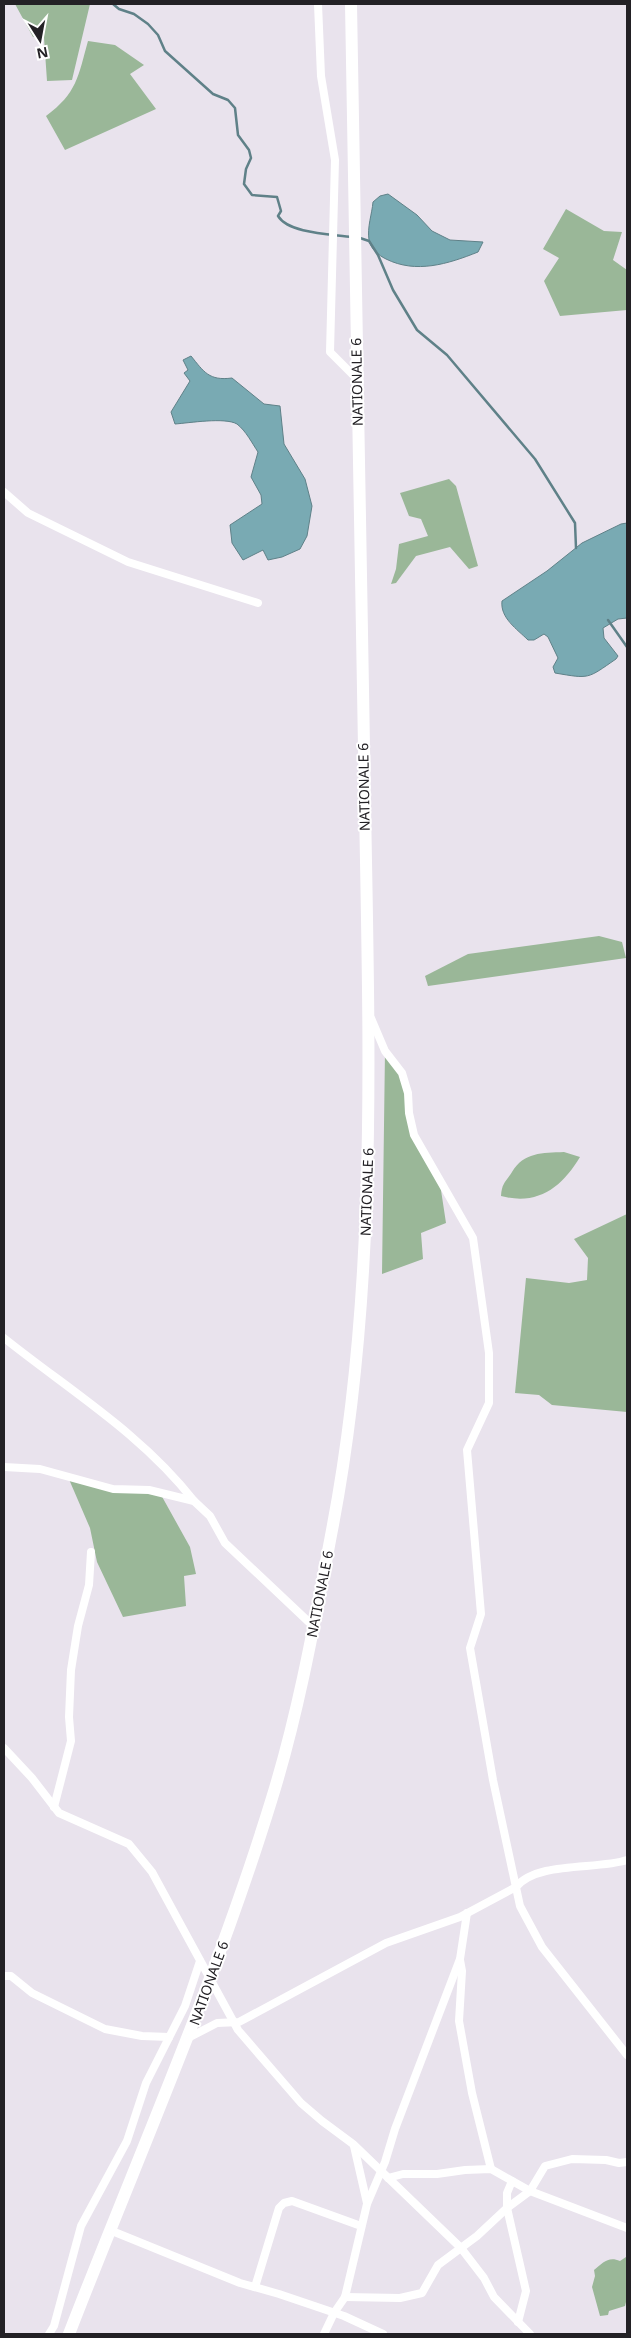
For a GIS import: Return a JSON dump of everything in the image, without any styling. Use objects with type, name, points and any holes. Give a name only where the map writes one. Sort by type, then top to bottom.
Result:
[{"type":"main road","name":"NATIONALE 6","points":[[69,2334],[188,2038],[252,1862],[274,1790],[313,1626],[342,1472],[361,1319],[369,1139],[351,4]]},
{"type":"street","points":[[318,4],[321,76],[334,160],[330,352],[357,379]]},
{"type":"street","points":[[4,492],[28,513],[128,562],[258,603]]},
{"type":"street","points":[[368,1008],[385,1051],[402,1073],[408,1093],[409,1113],[414,1134],[472,1238],[488,1353],[489,1403],[467,1450],[480,1614],[470,1648],[493,1780],[520,1906],[542,1947],[627,2055]]},
{"type":"street","points":[[4,1338],[117,1425],[177,1479],[194,1501],[210,1516],[224,1543],[313,1626]]},
{"type":"street","points":[[4,1467],[40,1469],[113,1488],[149,1490],[194,1501]]},
{"type":"street","points":[[54,1807],[71,1741],[69,1716],[71,1670],[78,1626],[90,1585],[91,1552]]},
{"type":"street","points":[[4,1748],[32,1778],[59,1813],[115,1836],[129,1844],[152,1872],[235,2024],[301,2103],[354,2144],[461,2248],[484,2278],[494,2297],[530,2334]]},
{"type":"street","points":[[188,2038],[218,2023],[235,2024],[310,1986],[386,1943],[467,1913],[516,1887],[522,1879],[549,1871],[627,1860]]},
{"type":"street","points":[[324,2334],[345,2296],[367,2204],[382,2172],[395,2129],[460,1959],[467,1913]]},
{"type":"street","points":[[460,1959],[462,1971],[459,2021],[472,2093],[491,2170]]},
{"type":"street","points":[[49,2334],[54,2326],[81,2226],[127,2141],[146,2083],[185,2006],[200,1961]]},
{"type":"street","points":[[4,1976],[11,1976],[32,1993],[105,2029],[142,2036],[168,2037]]},
{"type":"street","points":[[354,2144],[367,2204]]},
{"type":"street","points":[[345,2296],[400,2298],[419,2294],[425,2289],[438,2265],[478,2236],[507,2208],[530,2191],[545,2166],[558,2161],[572,2159],[627,2162]]},
{"type":"street","points":[[388,2178],[403,2174],[437,2174],[465,2170],[491,2170],[530,2191],[627,2228]]},
{"type":"street","points":[[512,2181],[507,2193],[507,2208],[526,2291],[518,2322]]},
{"type":"street","points":[[255,2287],[279,2208],[284,2203],[292,2201],[361,2226]]},
{"type":"street","points":[[112,2231],[240,2283],[334,2313],[383,2334]]},
{"type":"green space","points":[[15,4],[90,4],[72,80],[47,81],[44,38],[33,37]]},
{"type":"green space","points":[[88,41],[115,45],[144,65],[130,74],[156,109],[65,150],[46,116],[70,92],[75,83]]},
{"type":"green space","points":[[566,209],[604,231],[622,232],[613,260],[627,270],[627,310],[560,316],[544,281],[559,258],[543,249]]},
{"type":"green space","points":[[449,479],[456,486],[478,566],[469,569],[450,547],[416,556],[396,583],[391,584],[396,569],[399,544],[428,536],[421,519],[409,516],[400,493]]},
{"type":"green space","points":[[599,936],[622,942],[626,958],[428,986],[425,976],[468,954]]},
{"type":"green space","points":[[385,1051],[402,1073],[414,1135],[439,1177],[446,1223],[421,1233],[423,1259],[382,1274]]},
{"type":"green space","points":[[564,1152],[580,1157],[565,1177],[548,1192],[526,1198],[501,1196],[504,1183],[522,1161],[534,1155]]},
{"type":"green space","points":[[627,1214],[627,1412],[552,1405],[539,1395],[515,1393],[526,1278],[569,1283],[587,1280],[588,1258],[574,1239]]},
{"type":"green space","points":[[68,1477],[113,1489],[160,1493],[190,1547],[196,1574],[184,1576],[186,1606],[123,1617],[97,1562],[90,1528]]},
{"type":"green space","points":[[626,2257],[627,2298],[625,2306],[609,2311],[608,2315],[600,2316],[592,2287],[595,2276],[594,2270],[606,2261],[612,2259],[620,2261]]},
{"type":"water","points":[[388,194],[417,215],[432,231],[450,240],[483,242],[478,252],[444,263],[420,267],[397,263],[380,256],[370,243],[369,225],[373,202],[380,196]]},
{"type":"water","points":[[191,356],[212,377],[232,378],[264,404],[280,406],[284,444],[305,479],[312,506],[307,536],[300,549],[282,557],[268,560],[263,550],[243,560],[232,543],[230,525],[262,504],[261,495],[251,477],[258,452],[249,437],[237,424],[216,421],[175,424],[171,412],[190,381],[184,373],[188,370],[183,360]]},
{"type":"water","points":[[627,523],[627,618],[618,619],[603,628],[604,638],[618,656],[588,676],[555,673],[553,667],[558,658],[548,637],[544,634],[534,640],[528,640],[506,618],[502,601],[547,571],[582,543],[621,524]]},
{"type":"waterway","points":[[113,4],[119,9],[134,14],[148,24],[158,35],[165,51],[213,94],[228,100],[235,108],[238,135],[249,150],[251,158],[246,169],[244,184],[252,195],[277,197],[281,211],[278,216],[291,226],[312,232],[352,237]]},
{"type":"waterway","points":[[360,238],[369,241],[378,255],[393,290],[417,330],[447,355],[535,459],[575,523],[576,548]]},
{"type":"waterway","points":[[608,620],[627,647]]}]
